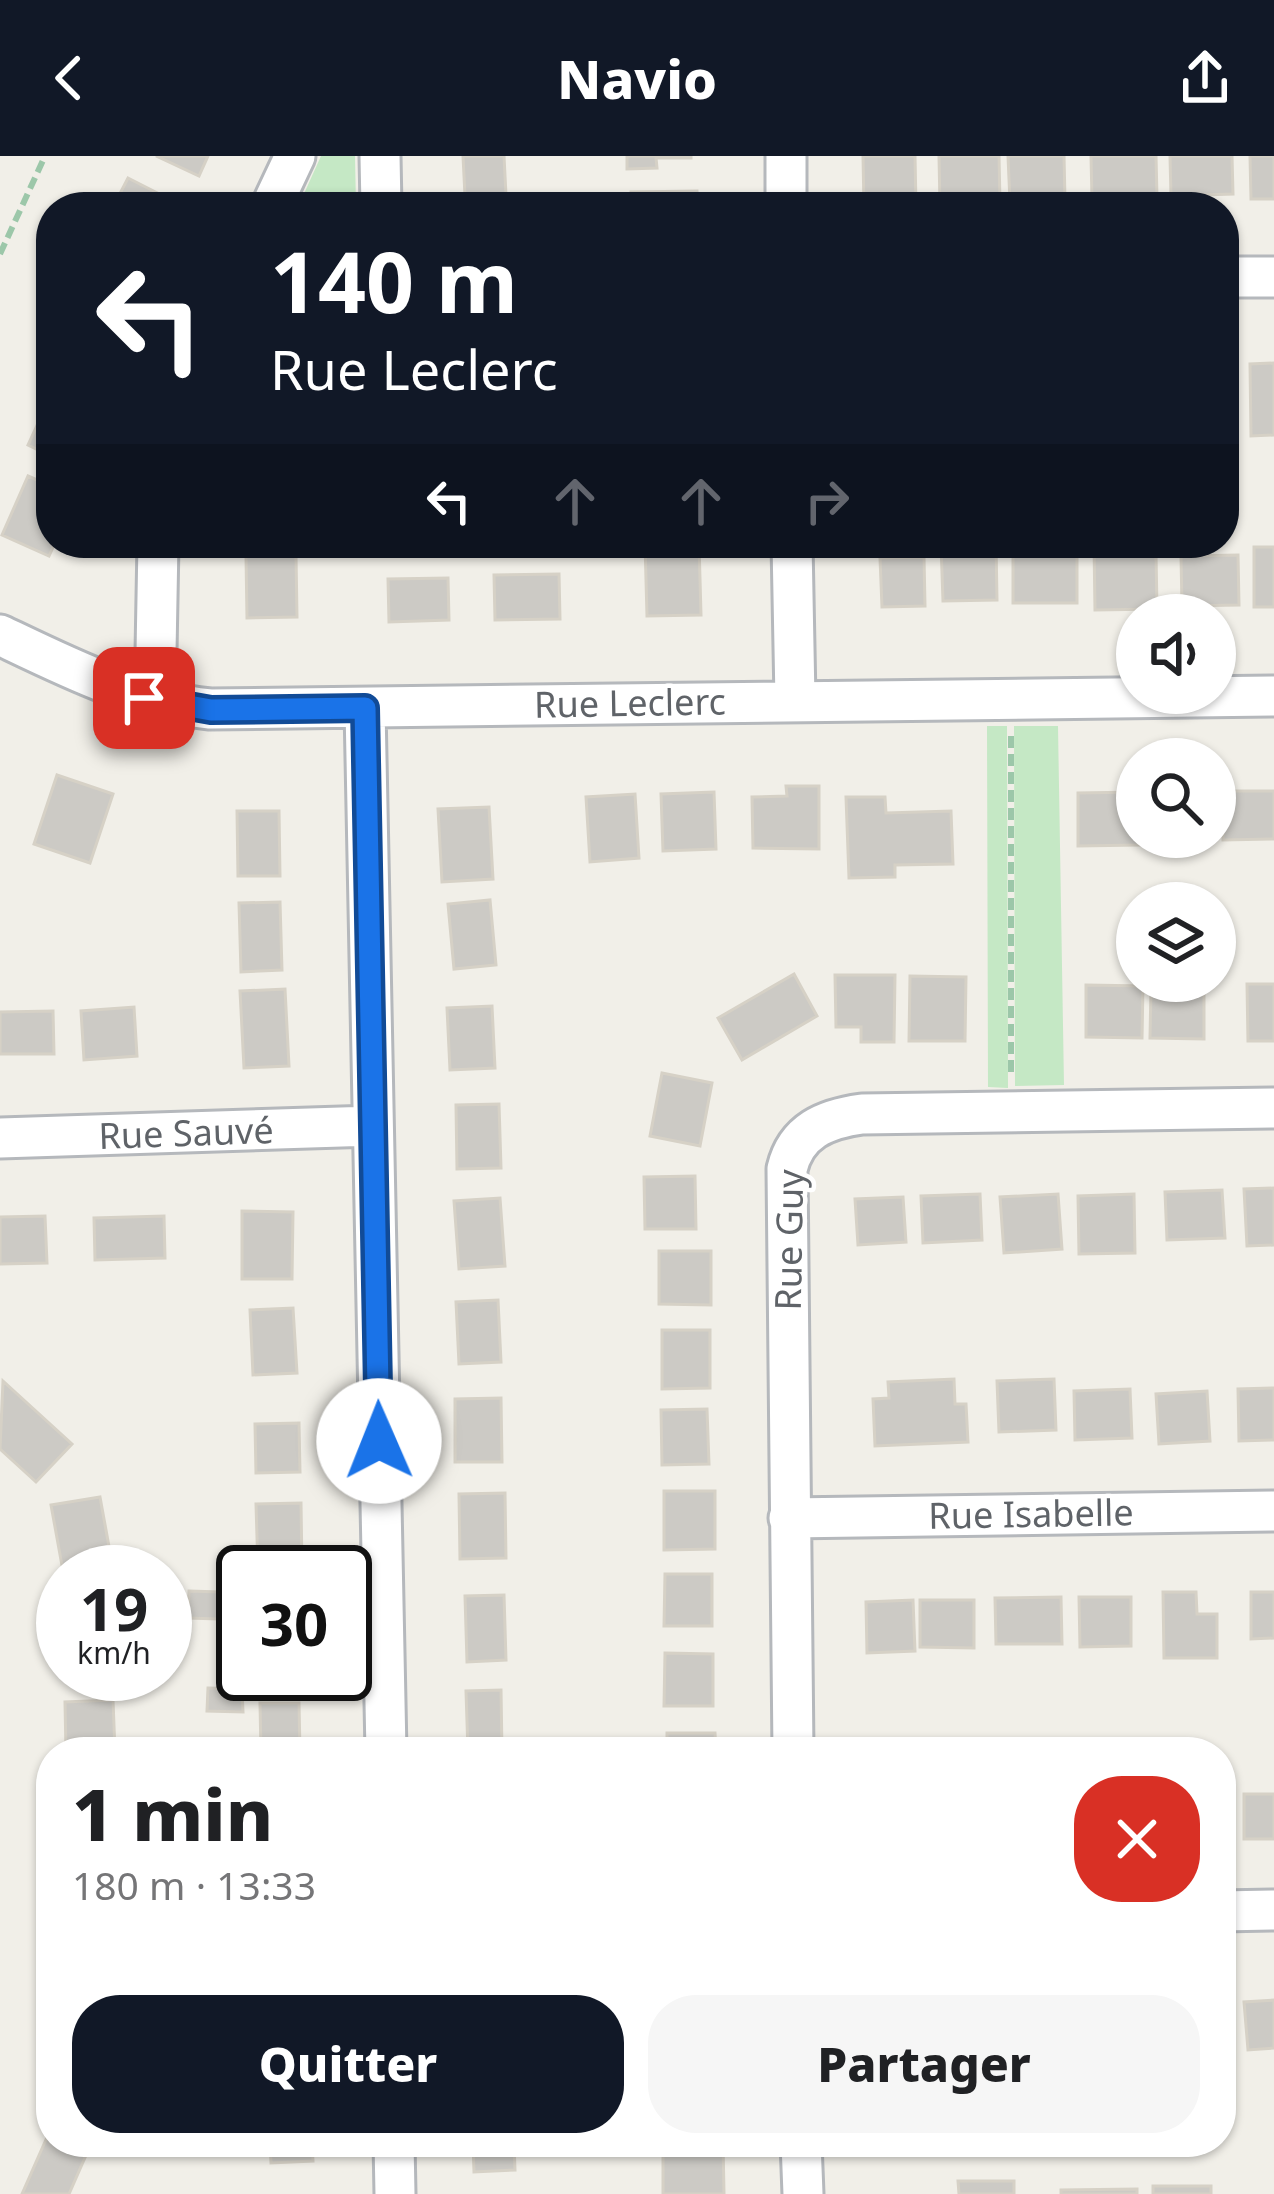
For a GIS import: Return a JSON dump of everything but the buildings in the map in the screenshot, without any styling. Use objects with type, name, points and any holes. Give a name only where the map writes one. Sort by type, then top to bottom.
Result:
[{"type":"street","points":[[278,192],[295,156]]},
{"type":"street","points":[[380,156],[381,192]]},
{"type":"street","points":[[786,156],[786,192]]},
{"type":"street","points":[[1239,278],[1274,277]]},
{"type":"street","points":[[144,698],[156,652],[158,558]]},
{"type":"street","points":[[792,558],[795,700]]},
{"type":"street","name":"Rue Leclerc","points":[[0,635],[89,678],[144,698],[211,710],[1274,696]]},
{"type":"street","points":[[365,708],[386,1737]]},
{"type":"street","name":"Rue Guy","points":[[794,1737],[787,1169],[799,1139],[826,1122],[862,1114],[1274,1108]]},
{"type":"street","name":"Rue Sauvé","points":[[0,1138],[373,1126]]},
{"type":"street","name":"Rue Isabelle","points":[[789,1518],[1274,1511]]},
{"type":"street","points":[[1236,1911],[1274,1910]]},
{"type":"street","points":[[394,2157],[395,2194]]},
{"type":"street","points":[[801,2157],[802,2194]]},
{"type":"path","points":[[0,254],[45,156]]},
{"type":"path","points":[[1011,727],[1011,1086]]},
{"type":"green space","points":[[321,156],[355,156],[356,192],[305,192]]},
{"type":"green space","points":[[987,726],[1007,726],[1008,1088],[988,1087]]},
{"type":"green space","points":[[1014,726],[1058,726],[1064,1085],[1015,1086]]},
{"type":"route","points":[[144,698],[211,710],[365,708],[379,1441]]}]
